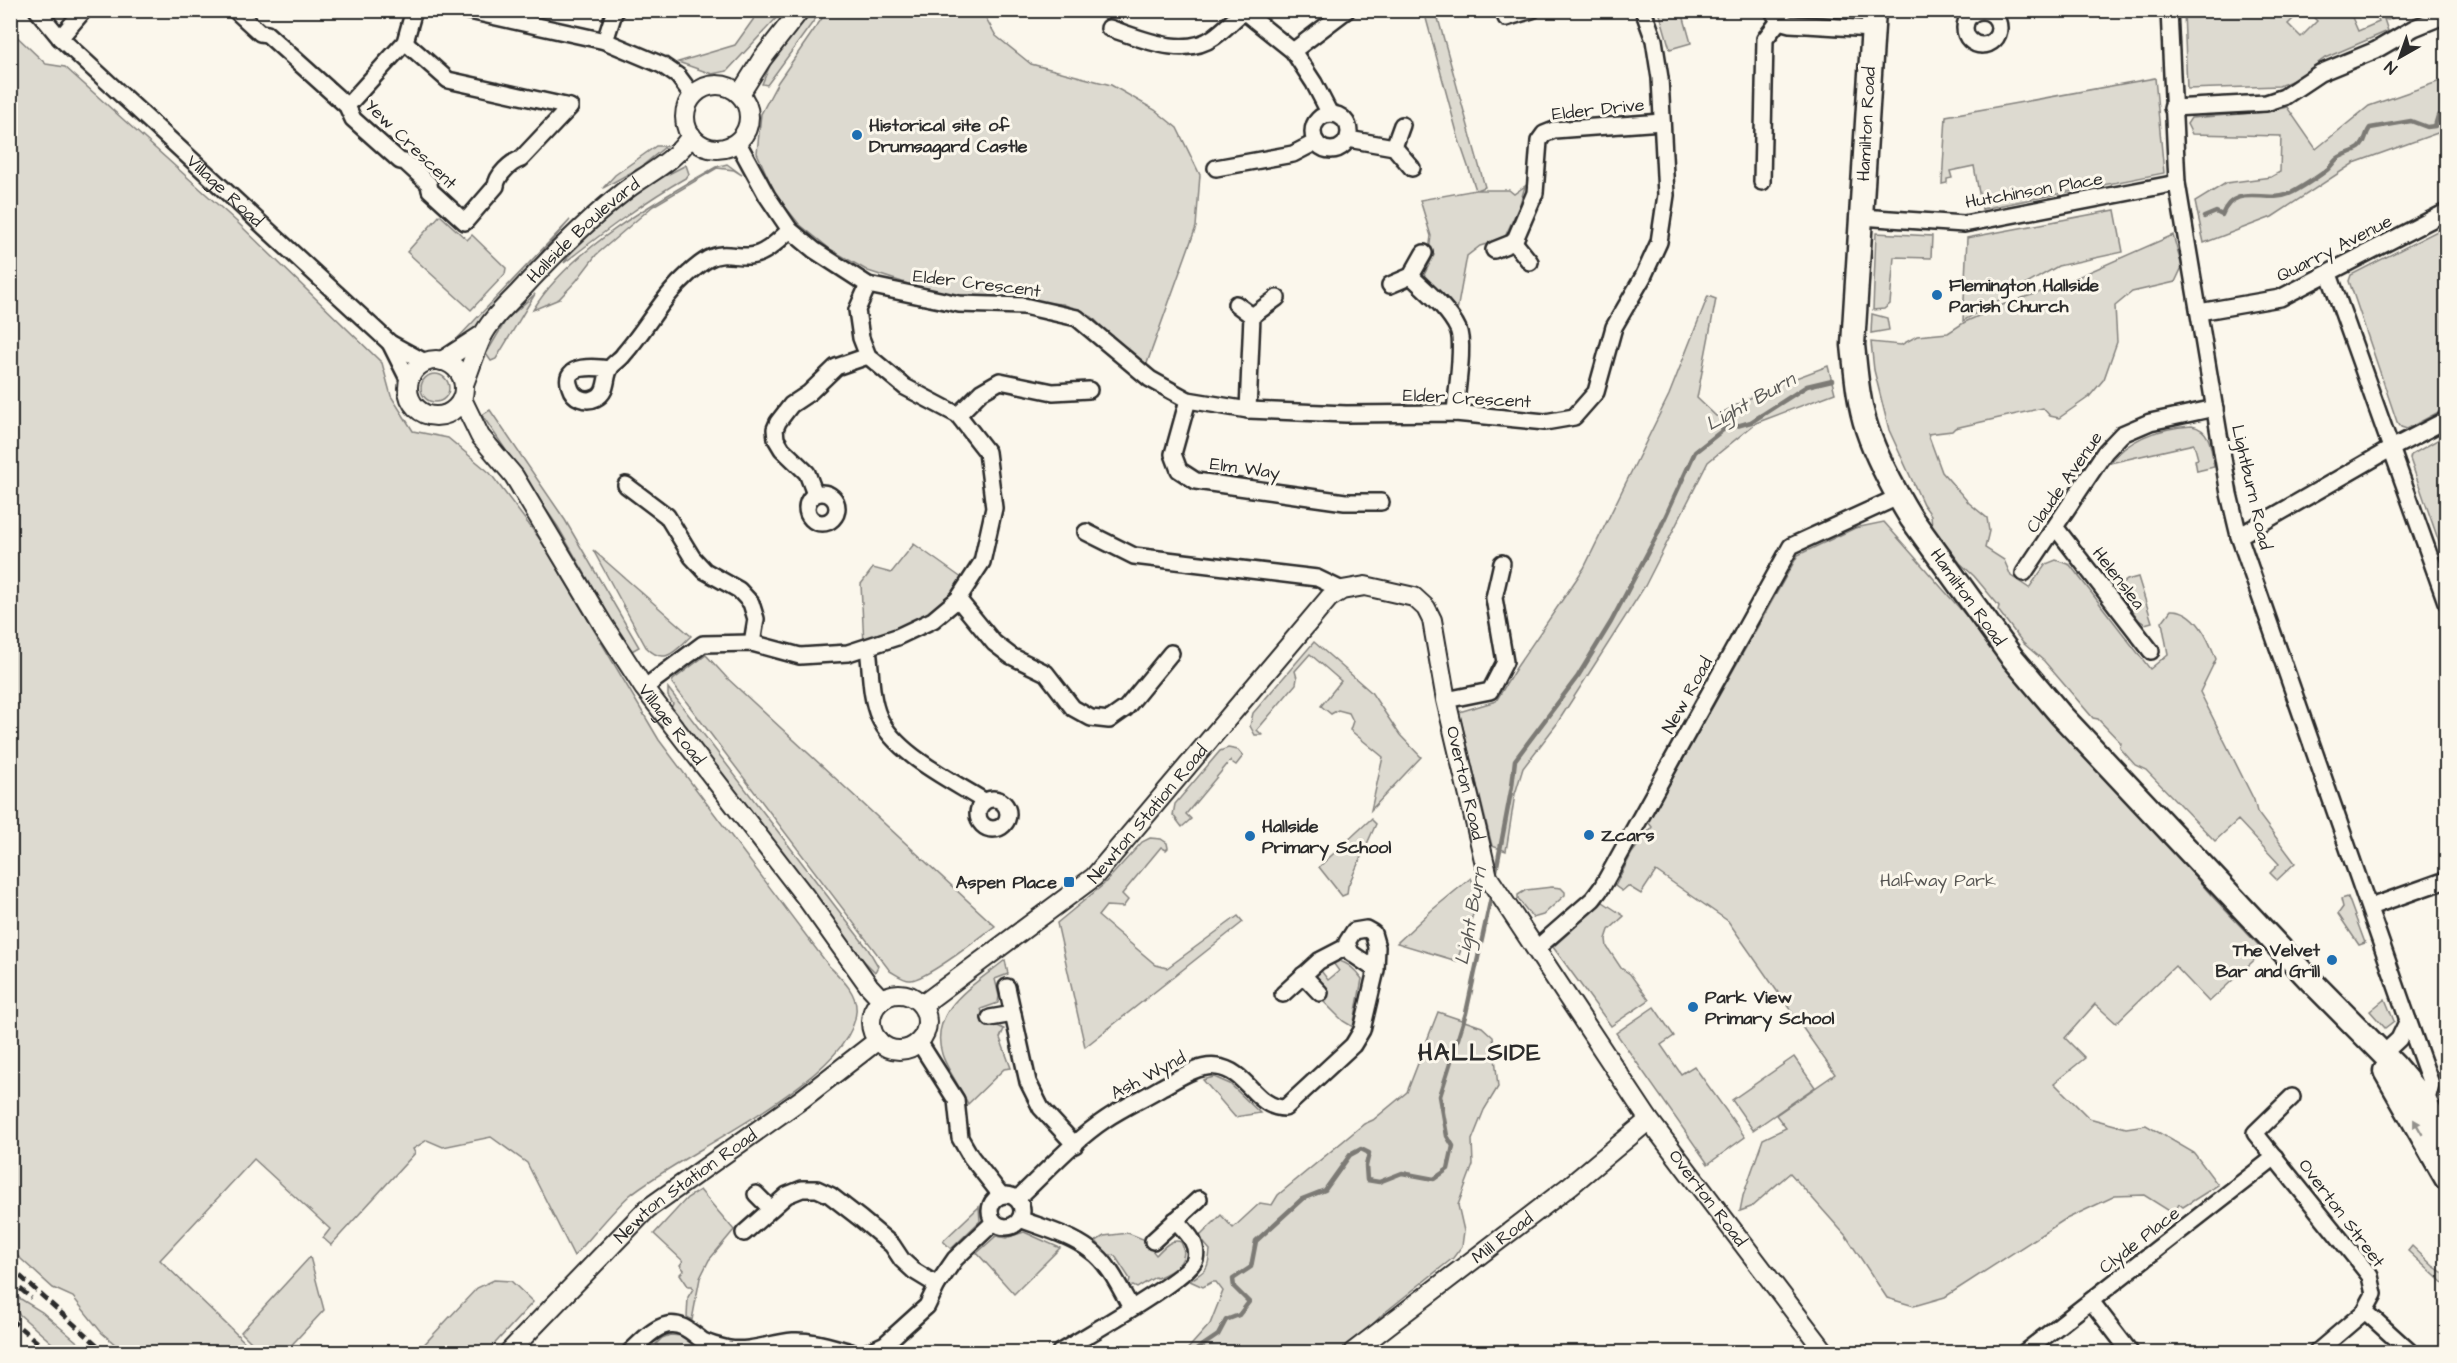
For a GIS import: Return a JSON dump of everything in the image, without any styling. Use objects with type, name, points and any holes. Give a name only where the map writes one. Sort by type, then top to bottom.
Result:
[{"type":"main road","name":"Hamilton Road","points":[[1873,20],[1853,345],[1856,380],[1867,429],[1898,497],[2011,656],[2061,715],[2382,1055],[2395,1066],[2426,1103],[2446,1147]]},
{"type":"main road","name":"Hamilton Road","points":[[2382,1055],[2385,1071],[2446,1178]]},
{"type":"street","name":"Village Road","points":[[37,10],[60,38],[390,344],[434,362]]},
{"type":"street","points":[[60,38],[84,10]]},
{"type":"street","points":[[235,10],[260,33],[267,34],[347,106],[405,42],[414,10]]},
{"type":"street","points":[[465,10],[605,41],[662,64],[678,76],[693,96]]},
{"type":"street","points":[[605,41],[615,10]]},
{"type":"street","points":[[740,94],[762,59],[800,10]]},
{"type":"street","points":[[1293,51],[1347,10]]},
{"type":"street","points":[[1506,18],[1532,10]]},
{"type":"street","points":[[1643,10],[1654,40],[1660,78],[1662,122]]},
{"type":"street","name":"Lightburn Road","points":[[2169,10],[2177,183],[2229,494],[2240,536],[2431,1084],[2426,1103]]},
{"type":"street","points":[[1109,28],[1160,44],[1190,46],[1213,39],[1242,11],[1293,51],[1314,83],[1330,114]]},
{"type":"street","points":[[2172,108],[2266,103],[2284,97],[2320,73],[2376,50],[2414,28],[2446,15]]},
{"type":"street","points":[[1762,182],[1765,39],[1776,16],[1790,24],[1873,20]]},
{"type":"street","name":"Yew Crescent","points":[[347,106],[353,119],[399,161],[405,162],[429,184],[430,190],[465,222],[496,186],[497,179],[514,161],[521,159],[570,107],[448,80],[405,42]]},
{"type":"street","points":[[711,85],[721,85],[740,94],[748,110],[749,119],[743,135],[725,147],[716,148],[698,142],[686,126],[687,105],[693,96],[711,85]]},
{"type":"street","points":[[1330,114],[1344,118],[1349,131],[1348,139],[1339,149],[1325,149],[1316,142],[1313,133],[1318,120],[1330,114]]},
{"type":"street","name":"Elder Drive","points":[[1514,242],[1535,193],[1539,141],[1544,134],[1554,130],[1662,122]]},
{"type":"street","name":"Elder Crescent","points":[[737,141],[766,196],[790,230],[814,250],[868,285],[959,304],[1024,306],[1077,318],[1150,380],[1188,400],[1248,410],[1346,414],[1455,413],[1545,422],[1574,417],[1596,392],[1614,327],[1643,278],[1659,242],[1666,195],[1662,122]]},
{"type":"street","points":[[1394,147],[1402,125]]},
{"type":"street","name":"Hallside Boulevard","points":[[434,362],[482,335],[567,240],[618,196],[684,148],[691,135]]},
{"type":"street","points":[[1348,139],[1394,147],[1412,168]]},
{"type":"street","points":[[1216,168],[1293,154],[1316,142]]},
{"type":"street","name":"Hutchinson Place","points":[[1862,217],[1964,224],[2177,183]]},
{"type":"street","name":"Quarry Avenue","points":[[2199,312],[2280,298],[2446,212]]},
{"type":"street","points":[[610,369],[624,355],[672,290],[709,258],[726,254],[750,256],[772,247],[790,230]]},
{"type":"street","points":[[1494,250],[1514,242],[1530,262]]},
{"type":"street","points":[[1390,285],[1411,276],[1424,253]]},
{"type":"street","points":[[2329,274],[2446,602]]},
{"type":"street","points":[[1411,276],[1451,318],[1460,331],[1455,413]]},
{"type":"street","points":[[644,688],[704,644],[752,643],[800,656],[868,648],[933,620],[958,599],[982,562],[994,508],[987,452],[958,415],[905,387],[868,356],[861,338],[857,310],[868,285]]},
{"type":"street","points":[[1251,316],[1276,298]]},
{"type":"street","points":[[1236,304],[1251,316]]},
{"type":"street","points":[[1248,410],[1251,316]]},
{"type":"street","name":"Hallside Boulevard","points":[[463,392],[482,335]]},
{"type":"street","name":"Village Road","points":[[390,344],[408,381]]},
{"type":"street","points":[[815,494],[807,473],[782,449],[776,439],[775,429],[791,405],[809,393],[836,368],[868,356]]},
{"type":"street","points":[[434,362],[453,365],[460,374],[463,392],[455,409],[445,415],[428,416],[414,406],[410,399],[408,381],[414,370],[434,362]]},
{"type":"street","points":[[958,415],[981,392],[1000,381],[1053,392],[1089,390]]},
{"type":"street","name":"Village Road","points":[[463,392],[480,436]]},
{"type":"street","name":"Elm Way","points":[[1188,400],[1173,454],[1179,470],[1196,481],[1345,502],[1381,502]]},
{"type":"street","name":"Claude Avenue","points":[[2024,573],[2105,452],[2122,434],[2150,422],[2214,408]]},
{"type":"street","name":"Village Road","points":[[445,415],[480,436],[514,476],[602,623],[644,688],[807,898],[869,986],[882,1000]]},
{"type":"street","points":[[2240,536],[2392,448],[2446,420]]},
{"type":"street","points":[[626,485],[667,516],[692,557],[705,571],[739,590],[751,603],[756,619],[752,643]]},
{"type":"street","name":"New Road","points":[[1537,948],[1593,899],[1602,887],[1791,546],[1898,497]]},
{"type":"street","name":"Helenslea","points":[[2056,528],[2151,651]]},
{"type":"street","points":[[1086,532],[1134,556],[1317,578],[1342,590]]},
{"type":"street","points":[[1446,700],[1490,691],[1505,662],[1494,598],[1502,563]]},
{"type":"street","name":"Overton Road","points":[[1342,590],[1365,586],[1385,589],[1414,597],[1426,608],[1432,620],[1446,700],[1488,877],[1649,1120],[1825,1353]]},
{"type":"street","name":"Newton Station Road","points":[[922,1005],[1094,877],[1314,615],[1329,598],[1342,590]]},
{"type":"street","points":[[958,599],[994,643],[1011,656],[1046,673],[1073,708],[1091,718],[1109,720],[1126,708],[1171,653]]},
{"type":"street","points":[[868,648],[878,716],[890,736],[921,761],[984,801]]},
{"type":"street","points":[[2370,907],[2446,880]]},
{"type":"street","name":"Ash Wynd","points":[[1017,1199],[1106,1119],[1199,1069],[1215,1066],[1236,1074],[1270,1106],[1285,1108],[1353,1045],[1362,1030],[1376,970],[1377,947],[1374,933],[1366,929],[1354,931],[1348,938],[1347,946]]},
{"type":"street","points":[[1283,994],[1319,961],[1347,946],[1358,959],[1376,970]]},
{"type":"street","points":[[1303,975],[1320,993]]},
{"type":"street","points":[[1007,987],[1028,1082],[1041,1108],[1075,1145]]},
{"type":"street","points":[[904,994],[922,1005],[926,1012],[927,1028],[919,1042],[903,1050],[885,1046],[878,1040],[873,1032],[872,1014],[882,1000],[889,996],[904,994]]},
{"type":"street","points":[[990,1018],[1013,1014]]},
{"type":"street","points":[[2382,1055],[2399,1039],[2408,1020]]},
{"type":"street","name":"Newton Station Road","points":[[509,1353],[647,1209],[802,1099],[878,1040]]},
{"type":"street","points":[[919,1042],[956,1100],[960,1138],[971,1157],[1001,1195]]},
{"type":"street","name":"Overton Street","points":[[2292,1097],[2255,1133],[2370,1276],[2374,1294],[2365,1311]]},
{"type":"street","name":"Mill Road","points":[[1353,1353],[1571,1185],[1649,1120]]},
{"type":"street","name":"Clyde Place","points":[[2025,1353],[2275,1157]]},
{"type":"street","points":[[744,1233],[787,1195],[802,1189],[817,1189],[830,1195],[861,1219],[892,1245],[902,1260],[914,1271],[937,1285]]},
{"type":"street","points":[[756,1194],[770,1208]]},
{"type":"street","points":[[1001,1195],[1010,1195],[1017,1199],[1022,1209],[1020,1219],[1011,1227],[994,1222],[990,1207],[996,1198],[1001,1195]]},
{"type":"street","points":[[1153,1241],[1199,1199]]},
{"type":"street","points":[[1020,1219],[1074,1240],[1091,1250],[1113,1276],[1131,1308]]},
{"type":"street","points":[[1060,1353],[1165,1288],[1191,1268],[1195,1260],[1196,1248],[1191,1237],[1175,1220]]},
{"type":"street","points":[[868,1353],[885,1344],[927,1306],[937,1285],[955,1260],[994,1222]]},
{"type":"street","points":[[2091,1301],[2130,1353]]},
{"type":"street","points":[[2317,1353],[2365,1311],[2410,1353]]},
{"type":"street","points":[[630,1353],[659,1328],[668,1325],[679,1326],[714,1346],[729,1349],[744,1350],[792,1341],[810,1341],[851,1353]]},
{"type":"green space","points":[[760,10],[783,11],[727,71],[712,74],[678,62],[735,45]]},
{"type":"green space","points":[[809,11],[821,11],[767,85],[762,84],[774,56]]},
{"type":"green space","points":[[827,11],[982,11],[996,36],[1031,64],[1111,85],[1155,110],[1177,128],[1200,175],[1196,227],[1146,366],[1125,351],[1092,317],[1063,304],[978,298],[924,289],[868,271],[830,249],[799,224],[775,194],[757,153],[761,114],[778,82]]},
{"type":"green space","points":[[1424,11],[1436,11],[1485,187],[1477,190],[1509,190],[1514,194],[1525,186],[1520,204],[1504,239],[1480,246],[1467,256],[1457,311],[1424,275],[1434,255],[1429,251],[1431,236],[1420,200],[1476,190],[1459,140]]},
{"type":"green space","points":[[1659,11],[1682,11],[1691,43],[1670,49]]},
{"type":"green space","points":[[2184,11],[2301,11],[2288,24],[2301,37],[2317,21],[2307,11],[2360,11],[2351,15],[2358,31],[2379,22],[2374,11],[2398,11],[2395,17],[2384,19],[2388,31],[2325,58],[2296,79],[2279,86],[2187,89]]},
{"type":"green space","points":[[10,30],[46,64],[65,67],[237,222],[382,363],[391,396],[413,431],[448,438],[490,473],[542,542],[659,740],[829,966],[852,992],[856,1012],[847,1037],[826,1063],[796,1089],[630,1195],[574,1256],[527,1163],[491,1137],[443,1147],[427,1140],[413,1149],[415,1153],[331,1245],[323,1238],[330,1229],[254,1159],[160,1260],[255,1352],[124,1352],[102,1333],[73,1297],[53,1288],[11,1250]]},
{"type":"green space","points":[[2155,78],[2164,173],[1982,209],[1974,166],[1950,171],[1952,178],[1942,184],[1946,116]]},
{"type":"green space","points":[[2446,79],[2446,130],[2354,163],[2272,217],[2204,243],[2195,202],[2226,183],[2271,177],[2280,172],[2281,136],[2192,134],[2187,124],[2191,118],[2266,112],[2287,107],[2316,149],[2369,106]]},
{"type":"green space","points":[[656,146],[666,146],[641,167],[603,188],[615,175]]},
{"type":"green space","points":[[727,164],[742,175],[734,170],[717,168],[653,206],[596,255],[559,299],[533,310],[568,267],[591,247],[641,211],[692,180],[716,167]]},
{"type":"green space","points":[[686,165],[689,174],[687,177],[639,207],[564,263],[575,247],[602,218],[634,194]]},
{"type":"green space","points":[[2115,210],[2123,252],[2058,266],[1963,321],[1967,238]]},
{"type":"green space","points":[[440,215],[467,240],[472,235],[506,268],[505,274],[471,310],[407,252]]},
{"type":"green space","points":[[570,220],[480,323],[464,338],[455,341]]},
{"type":"green space","points":[[2443,228],[2446,235],[2446,408],[2407,429],[2401,427],[2397,422],[2349,281],[2351,275]]},
{"type":"green space","points":[[1876,233],[1932,236],[1931,258],[1894,257],[1890,304],[1884,309],[1873,310]]},
{"type":"green space","points":[[2173,235],[2182,267],[2175,282],[2132,292],[2115,306],[2117,342],[2104,379],[2089,397],[2059,418],[2050,416],[2043,408],[1955,428],[1952,431],[1928,434],[1942,472],[1969,503],[1987,518],[1989,531],[1985,548],[2004,560],[2011,576],[2029,588],[2046,564],[2056,560],[2070,565],[2150,669],[2168,654],[2162,622],[2171,610],[2188,615],[2200,627],[2216,659],[2200,692],[2254,800],[2257,812],[2295,863],[2277,880],[2270,873],[2279,864],[2238,820],[2215,841],[2146,770],[2135,765],[2120,748],[2121,743],[2098,719],[2093,718],[2044,661],[2023,643],[1998,610],[1999,606],[1960,563],[1932,527],[1931,515],[1923,504],[1889,430],[1874,370],[1871,342],[1901,345],[1917,336],[1948,333],[1965,322],[2007,303],[2053,288]]},
{"type":"green space","points":[[535,294],[496,359],[491,361],[486,354],[506,320]]},
{"type":"green space","points":[[1708,296],[1716,299],[1697,398],[1716,416],[1769,388],[1828,366],[1835,393],[1756,423],[1708,462],[1645,586],[1556,725],[1523,768],[1515,794],[1506,851],[1492,846],[1459,712],[1496,701],[1584,568],[1669,395]]},
{"type":"green space","points":[[1872,314],[1887,318],[1889,330],[1871,333]]},
{"type":"green space","points":[[435,374],[445,378],[449,388],[445,398],[435,402],[425,398],[421,388],[425,378]]},
{"type":"green space","points":[[490,410],[565,520],[639,647],[630,652],[558,527],[482,415]]},
{"type":"green space","points":[[2192,426],[2199,428],[2207,436],[2214,467],[2197,471],[2195,460],[2198,459],[2194,444],[2110,463],[2136,440],[2168,429]]},
{"type":"green space","points":[[2446,435],[2446,562],[2410,459],[2411,455]]},
{"type":"green space","name":"Halfway Park","points":[[1884,522],[2212,896],[2264,951],[2209,1002],[2175,966],[2116,1023],[2095,1004],[2065,1038],[2085,1058],[2054,1083],[2089,1118],[2126,1128],[2146,1125],[2194,1153],[2218,1185],[2183,1207],[2179,1204],[2174,1214],[2144,1195],[2115,1196],[2064,1220],[1945,1297],[1914,1306],[1887,1298],[1846,1236],[1790,1173],[1751,1207],[1740,1211],[1763,1139],[1786,1128],[1776,1115],[1835,1074],[1728,921],[1656,871],[1641,894],[1628,886],[1622,891],[1615,886],[1632,853],[1652,827],[1648,822],[1798,555],[1855,528]]},
{"type":"green space","points":[[914,544],[966,581],[932,619],[864,645],[861,584],[873,568],[891,573]]},
{"type":"green space","points":[[593,550],[691,636],[675,651],[665,656],[659,656],[646,647]]},
{"type":"green space","points":[[2138,577],[2152,622],[2145,624],[2139,620],[2116,589],[2127,580]]},
{"type":"green space","points":[[1314,642],[1371,692],[1400,735],[1421,757],[1371,810],[1383,757],[1350,730],[1353,721],[1349,713],[1338,710],[1331,714],[1321,706],[1341,681],[1310,654],[1295,671],[1296,684],[1257,730],[1262,735],[1255,735],[1250,726],[1253,713]]},
{"type":"green space","points":[[706,655],[727,678],[995,926],[954,957],[919,978],[906,979],[890,971],[672,683]]},
{"type":"green space","points":[[668,688],[868,949],[878,966],[875,972],[860,957],[670,709],[673,704],[668,696]]},
{"type":"green space","points":[[1228,748],[1238,750],[1243,756],[1236,765],[1230,761],[1186,814],[1191,819],[1182,827],[1173,815],[1175,804],[1220,751]]},
{"type":"green space","points":[[1371,819],[1376,824],[1348,886],[1347,894],[1342,896],[1319,867]]},
{"type":"green space","points":[[1150,838],[1161,839],[1167,843],[1168,848],[1166,850],[1161,847],[1122,894],[1128,900],[1123,907],[1106,906],[1098,916],[1156,965],[1167,968],[1238,916],[1243,922],[1085,1047],[1057,923],[1103,885],[1142,842]]},
{"type":"green space","points":[[1471,878],[1479,897],[1457,961],[1397,943],[1432,910]]},
{"type":"green space","points":[[1561,888],[1565,895],[1543,915],[1533,918],[1518,899],[1518,895],[1526,890]]},
{"type":"green space","points":[[2348,897],[2365,943],[2359,945],[2338,914],[2343,907],[2341,899]]},
{"type":"green space","points":[[1603,902],[1624,916],[1609,930],[1606,939],[1607,947],[1621,968],[1630,974],[1649,1000],[1611,1026],[1553,947]]},
{"type":"green space","points":[[1005,960],[1008,974],[995,979],[999,996],[998,1003],[981,1009],[985,1020],[1004,1029],[1000,1038],[1011,1068],[1004,1069],[968,1104],[942,1054],[939,1038],[942,1024],[957,999]]},
{"type":"green space","points":[[1331,960],[1349,965],[1362,979],[1353,1027],[1343,1021],[1323,1001],[1327,991],[1315,975],[1319,968],[1328,980],[1339,971]]},
{"type":"green space","points":[[2385,999],[2394,1021],[2385,1028],[2370,1011]]},
{"type":"green space","points":[[1654,1007],[1674,1036],[1661,1045],[1681,1074],[1694,1066],[1745,1137],[1708,1164],[1616,1033]]},
{"type":"green space","points":[[1438,1012],[1482,1027],[1493,1037],[1498,1087],[1484,1110],[1472,1140],[1473,1165],[1458,1205],[1464,1231],[1462,1246],[1453,1258],[1383,1314],[1345,1352],[1185,1352],[1210,1324],[1223,1291],[1216,1282],[1203,1287],[1190,1281],[1203,1272],[1208,1262],[1210,1250],[1199,1237],[1221,1215],[1233,1228],[1260,1203],[1272,1205],[1278,1195],[1364,1124],[1373,1120],[1407,1092]]},
{"type":"green space","points":[[1794,1057],[1815,1087],[1753,1130],[1732,1100]]},
{"type":"green space","points":[[1214,1077],[1230,1084],[1260,1113],[1235,1117],[1203,1080]]},
{"type":"green space","points":[[700,1190],[734,1230],[709,1260],[700,1278],[692,1320],[687,1317],[688,1297],[693,1289],[692,1286],[688,1286],[680,1274],[684,1270],[680,1265],[683,1261],[654,1234],[687,1198]]},
{"type":"green space","points":[[979,1207],[980,1221],[951,1249],[943,1241]]},
{"type":"green space","points":[[1024,1232],[1060,1248],[1014,1294],[977,1253],[996,1236],[1006,1238]]},
{"type":"green space","points":[[1128,1233],[1143,1239],[1156,1255],[1174,1241],[1181,1242],[1184,1255],[1182,1260],[1163,1276],[1155,1277],[1137,1288],[1128,1287],[1130,1279],[1115,1256],[1106,1254],[1096,1241],[1104,1236]]},
{"type":"green space","points":[[2412,1246],[2446,1275],[2446,1286],[2408,1251]]},
{"type":"green space","points":[[310,1257],[324,1310],[285,1352],[261,1352],[241,1332]]},
{"type":"green space","points":[[494,1280],[511,1281],[533,1302],[487,1352],[417,1352],[477,1288]]},
{"type":"green space","points":[[11,1293],[42,1312],[89,1352],[62,1352],[11,1307]]},
{"type":"green space","points":[[670,1335],[683,1336],[702,1352],[664,1352],[656,1344],[662,1338]]},
{"type":"waterway","name":"Light Burn","points":[[2204,217],[2216,212],[2222,215],[2228,205],[2243,196],[2271,197],[2293,192],[2325,172],[2338,158],[2359,148],[2370,128],[2411,121],[2427,127],[2435,126],[2438,116],[2446,114]]},
{"type":"waterway","name":"Light Burn","points":[[1495,876],[1515,760],[1578,676],[1611,622],[1657,535],[1695,452],[1728,426],[1751,422],[1807,386],[1832,380]]},
{"type":"waterway","name":"Light Burn","points":[[1193,1352],[1218,1335],[1226,1320],[1239,1315],[1249,1302],[1234,1287],[1233,1279],[1251,1267],[1256,1241],[1302,1199],[1325,1190],[1350,1155],[1361,1149],[1369,1153],[1366,1166],[1367,1180],[1379,1182],[1402,1173],[1434,1179],[1448,1169],[1453,1146],[1447,1136],[1440,1096],[1466,1013],[1492,893]]},
{"type":"railway","points":[[10,1267],[105,1352]]},
{"type":"railway","points":[[10,1280],[31,1298]]},
{"type":"railway","points":[[10,1319],[49,1352]]},
{"type":"place","name":"Historical site of Drumsagard Castle","points":[[857,135]]},
{"type":"place","name":"Flemington Hallside Parish Church","points":[[1937,295]]},
{"type":"place","name":"Zcars","points":[[1589,835]]},
{"type":"place","name":"Hallside Primary School","points":[[1250,836]]},
{"type":"place","name":"Aspen Place","points":[[1069,882]]},
{"type":"place","name":"The Velvet Bar and Grill","points":[[2332,960]]},
{"type":"place","name":"Park View Primary School","points":[[1693,1007]]},
{"type":"district","name":"HALLSIDE","points":[[1480,1052]]}]
